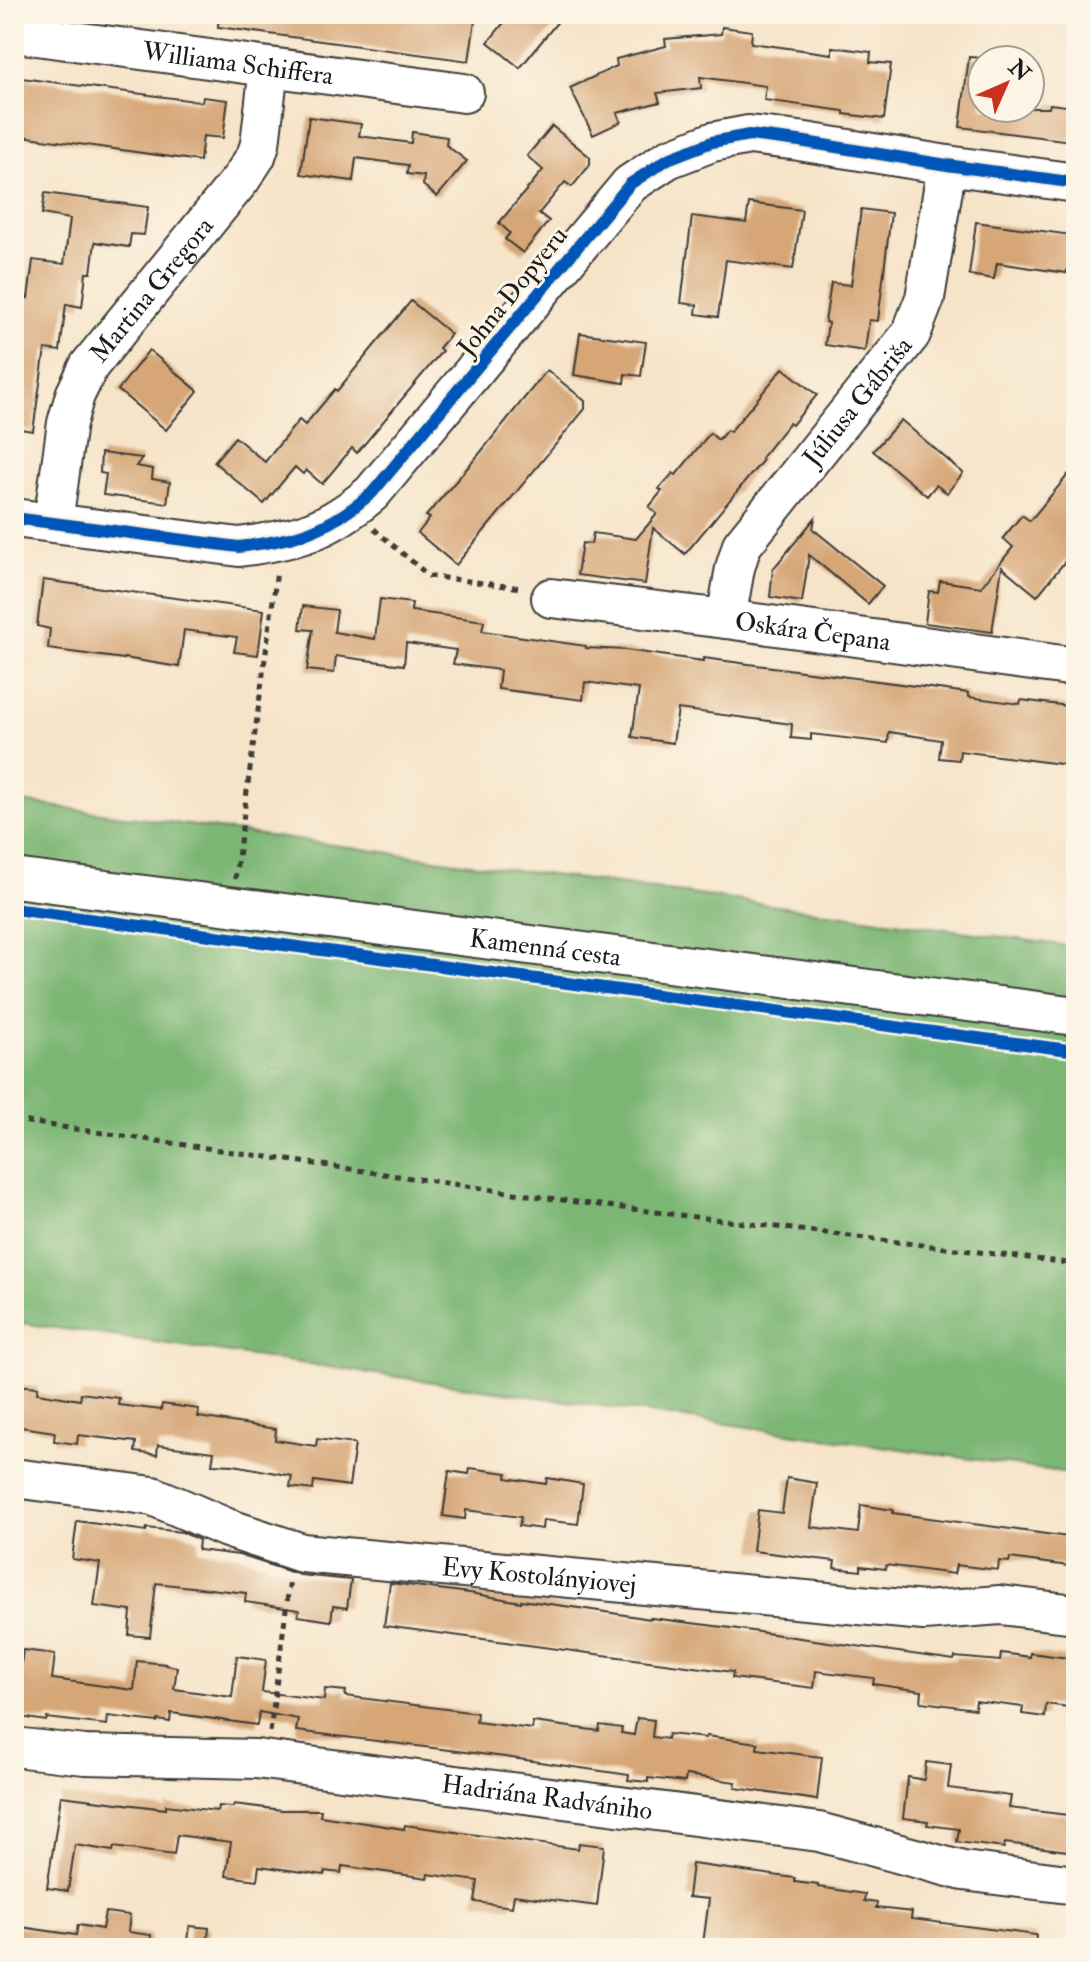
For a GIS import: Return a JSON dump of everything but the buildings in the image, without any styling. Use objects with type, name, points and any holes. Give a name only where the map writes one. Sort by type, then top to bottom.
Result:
[{"type":"street","name":"Williama Schiffera","points":[[14,33],[464,93]]},
{"type":"street","name":"Martina Gregora","points":[[53,522],[67,423],[75,395],[89,366],[241,179],[256,156],[269,68]]},
{"type":"street","name":"Johna Dopyeru","points":[[14,518],[239,547],[276,542],[317,531],[354,509],[382,482],[630,184],[668,159],[712,142],[749,135],[1076,183]]},
{"type":"street","name":"Júliusa Gábriša","points":[[726,619],[742,545],[911,334],[925,298],[947,165]]},
{"type":"street","name":"Oskára Čepana","points":[[551,598],[1076,667]]},
{"type":"street","name":"Kamenná cesta","points":[[14,878],[1076,1016]]},
{"type":"street","name":"Evy Kostolányiovej","points":[[14,1478],[153,1496],[227,1528],[302,1553],[924,1611],[1000,1605],[1076,1614]]},
{"type":"street","name":"Hadriána Radvániho","points":[[14,1747],[85,1755],[266,1761],[819,1832],[963,1871],[1076,1885]]},
{"type":"path","points":[[354,509],[380,536],[429,576],[544,591],[551,598]]},
{"type":"path","points":[[233,887],[277,569]]},
{"type":"path","points":[[14,1120],[583,1203],[1076,1264]]},
{"type":"path","points":[[266,1761],[294,1551]]},
{"type":"green space","points":[[14,801],[1076,947],[1076,1474],[14,1322]]},
{"type":"cycle path","points":[[14,518],[239,547],[295,537],[340,517],[372,493],[630,184],[668,159],[712,142],[749,135],[1076,183]]},
{"type":"cycle path","points":[[14,909],[1076,1051]]}]
